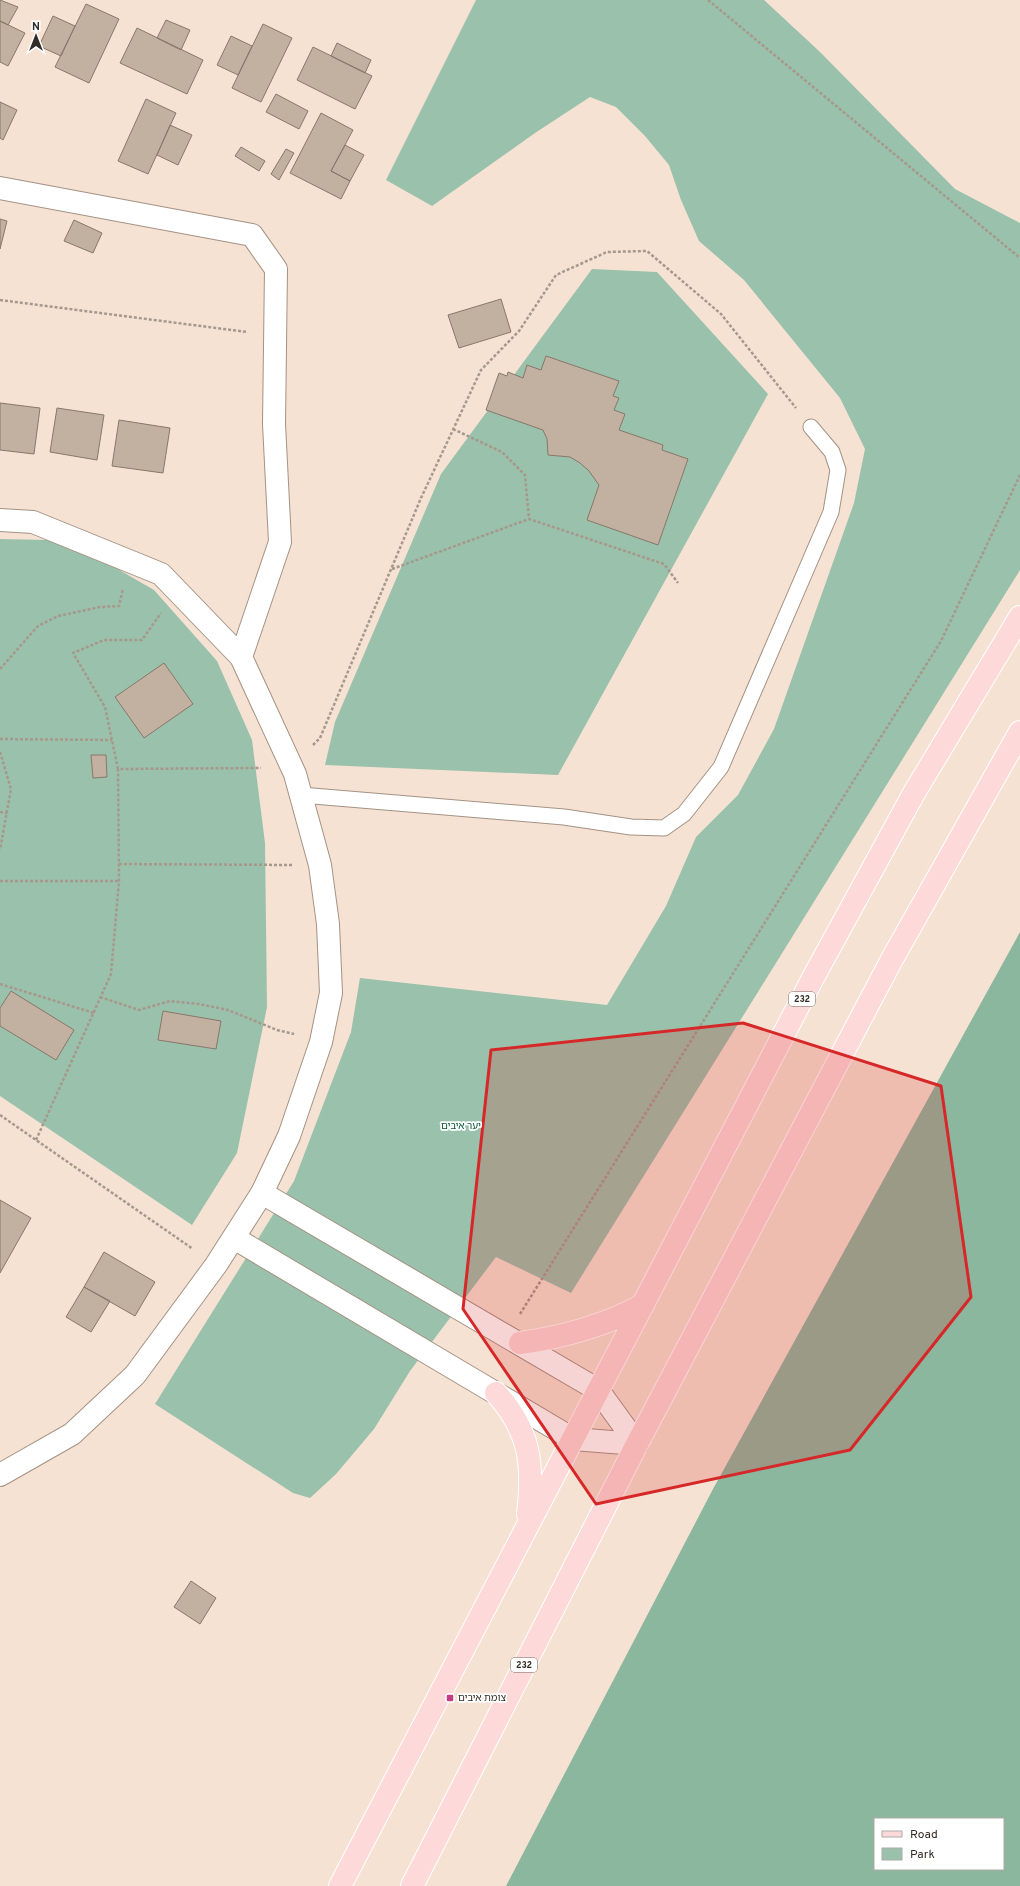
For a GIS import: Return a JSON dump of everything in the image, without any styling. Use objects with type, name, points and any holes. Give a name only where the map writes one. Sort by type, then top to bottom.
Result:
[{"type":"main road","name":"232","points":[[340,1886],[814,976],[903,813],[1020,617]]},
{"type":"main road","name":"232","points":[[412,1886],[637,1444],[891,961],[1020,732]]},
{"type":"main road","points":[[513,1340],[562,1337],[611,1321],[643,1305]]},
{"type":"main road","points":[[496,1393],[520,1424],[527,1446],[531,1488],[527,1525]]},
{"type":"street","points":[[0,188],[252,235],[276,269],[274,424],[280,542],[241,657]]},
{"type":"street","points":[[0,520],[33,522],[161,574],[241,657],[292,767],[320,865],[328,924],[331,993],[321,1042],[290,1136],[262,1193],[216,1265],[135,1375],[72,1434],[0,1475]]},
{"type":"street","points":[[262,1193],[598,1390],[637,1444]]},
{"type":"street","points":[[234,1238],[573,1439],[637,1444]]},
{"type":"lane","points":[[301,795],[564,817],[631,827],[664,828],[684,814],[721,767],[831,512],[838,470],[832,452],[811,427]]},
{"type":"path","points":[[708,0],[1020,258]]},
{"type":"path","points":[[118,769],[292,767],[320,738],[391,569],[481,370],[519,331],[556,275],[607,252],[647,251],[721,314],[811,427]]},
{"type":"path","points":[[0,300],[275,336]]},
{"type":"path","points":[[453,429],[502,452],[525,474],[529,519]]},
{"type":"path","points":[[513,1340],[941,641],[1020,475]]},
{"type":"path","points":[[391,569],[529,519],[664,564],[678,583]]},
{"type":"path","points":[[0,670],[38,626],[58,616],[100,607],[119,606],[130,561]]},
{"type":"path","points":[[36,1140],[111,974],[119,881],[118,769],[106,707],[73,653],[104,640],[142,640],[177,590]]},
{"type":"path","points":[[0,739],[112,740]]},
{"type":"path","points":[[0,752],[11,789],[0,850]]},
{"type":"path","points":[[0,812],[7,813]]},
{"type":"path","points":[[118,864],[320,865]]},
{"type":"path","points":[[0,881],[119,881]]},
{"type":"path","points":[[0,984],[94,1013]]},
{"type":"path","points":[[100,997],[139,1010],[170,1001],[199,1004],[228,1010],[277,1030],[321,1042]]},
{"type":"path","points":[[0,1115],[216,1265]]},
{"type":"highlighted area","points":[[743,1023],[941,1086],[971,1297],[850,1450],[596,1504],[463,1309],[491,1050]]},
{"type":"green space","name":"יער איבים","points":[[476,0],[764,0],[819,51],[955,189],[1020,223],[1020,570],[571,1293],[496,1257],[410,1371],[374,1429],[336,1474],[310,1498],[293,1493],[155,1404],[294,1181],[351,1032],[360,978],[607,1005],[666,906],[696,837],[738,795],[774,729],[854,503],[865,449],[840,398],[744,280],[699,241],[681,200],[669,165],[645,136],[616,107],[590,97],[535,133],[432,206],[386,180]]},
{"type":"green space","points":[[592,269],[657,272],[768,394],[558,775],[325,765],[335,722],[441,474]]},
{"type":"green space","points":[[0,539],[48,540],[102,560],[154,590],[217,661],[252,740],[265,843],[267,1007],[237,1153],[192,1225],[0,1096]]},
{"type":"green space","points":[[1020,932],[1020,1886],[506,1886],[713,1489]]},
{"type":"building","points":[[0,0],[18,7],[8,25],[0,21]]},
{"type":"building","points":[[86,4],[119,19],[89,83],[55,67]]},
{"type":"building","points":[[53,16],[75,26],[61,56],[39,46]]},
{"type":"building","points":[[166,20],[190,30],[181,50],[157,38]]},
{"type":"building","points":[[0,21],[25,33],[8,66],[0,62]]},
{"type":"building","points":[[263,24],[292,38],[261,102],[232,88]]},
{"type":"building","points":[[137,28],[203,60],[187,94],[120,63]]},
{"type":"building","points":[[231,36],[252,46],[238,75],[217,65]]},
{"type":"building","points":[[337,43],[371,60],[365,73],[331,56]]},
{"type":"building","points":[[313,47],[372,76],[355,109],[297,80]]},
{"type":"building","points":[[276,94],[308,111],[299,129],[266,112]]},
{"type":"building","points":[[146,99],[176,113],[148,174],[118,161]]},
{"type":"building","points":[[0,102],[17,110],[3,140],[0,138]]},
{"type":"building","points":[[321,113],[353,130],[331,171],[350,181],[341,199],[290,173]]},
{"type":"building","points":[[170,125],[192,135],[178,165],[157,155]]},
{"type":"building","points":[[345,145],[364,155],[350,181],[331,171]]},
{"type":"building","points":[[241,147],[265,161],[259,171],[235,156]]},
{"type":"building","points":[[286,149],[294,153],[279,180],[271,174]]},
{"type":"building","points":[[0,219],[7,221],[0,249]]},
{"type":"building","points":[[74,220],[102,233],[93,253],[64,241]]},
{"type":"building","points":[[501,299],[511,332],[459,348],[448,315]]},
{"type":"building","points":[[546,356],[619,381],[613,396],[619,398],[614,410],[625,414],[619,430],[663,445],[662,450],[688,459],[658,545],[587,520],[599,485],[589,471],[570,457],[548,455],[547,439],[543,430],[486,410],[499,373],[507,376],[508,372],[523,378],[527,365],[541,370]]},
{"type":"building","points":[[0,403],[40,408],[34,454],[0,450]]},
{"type":"building","points":[[57,408],[104,415],[97,460],[50,452]]},
{"type":"building","points":[[119,420],[170,428],[163,473],[112,466]]},
{"type":"building","points":[[164,663],[193,704],[144,738],[115,697]]},
{"type":"building","points":[[91,755],[106,755],[107,777],[93,778]]},
{"type":"building","points":[[11,991],[74,1030],[56,1060],[0,1026],[0,1008]]},
{"type":"building","points":[[163,1011],[221,1021],[216,1049],[158,1040]]},
{"type":"building","points":[[0,1200],[31,1218],[0,1273]]},
{"type":"building","points":[[104,1252],[155,1282],[135,1316],[84,1287]]},
{"type":"building","points":[[84,1287],[110,1301],[91,1332],[66,1317]]},
{"type":"building","points":[[191,1581],[216,1598],[200,1624],[174,1607]]},
{"type":"place","name":"צומת איבים","points":[[450,1698]]}]
